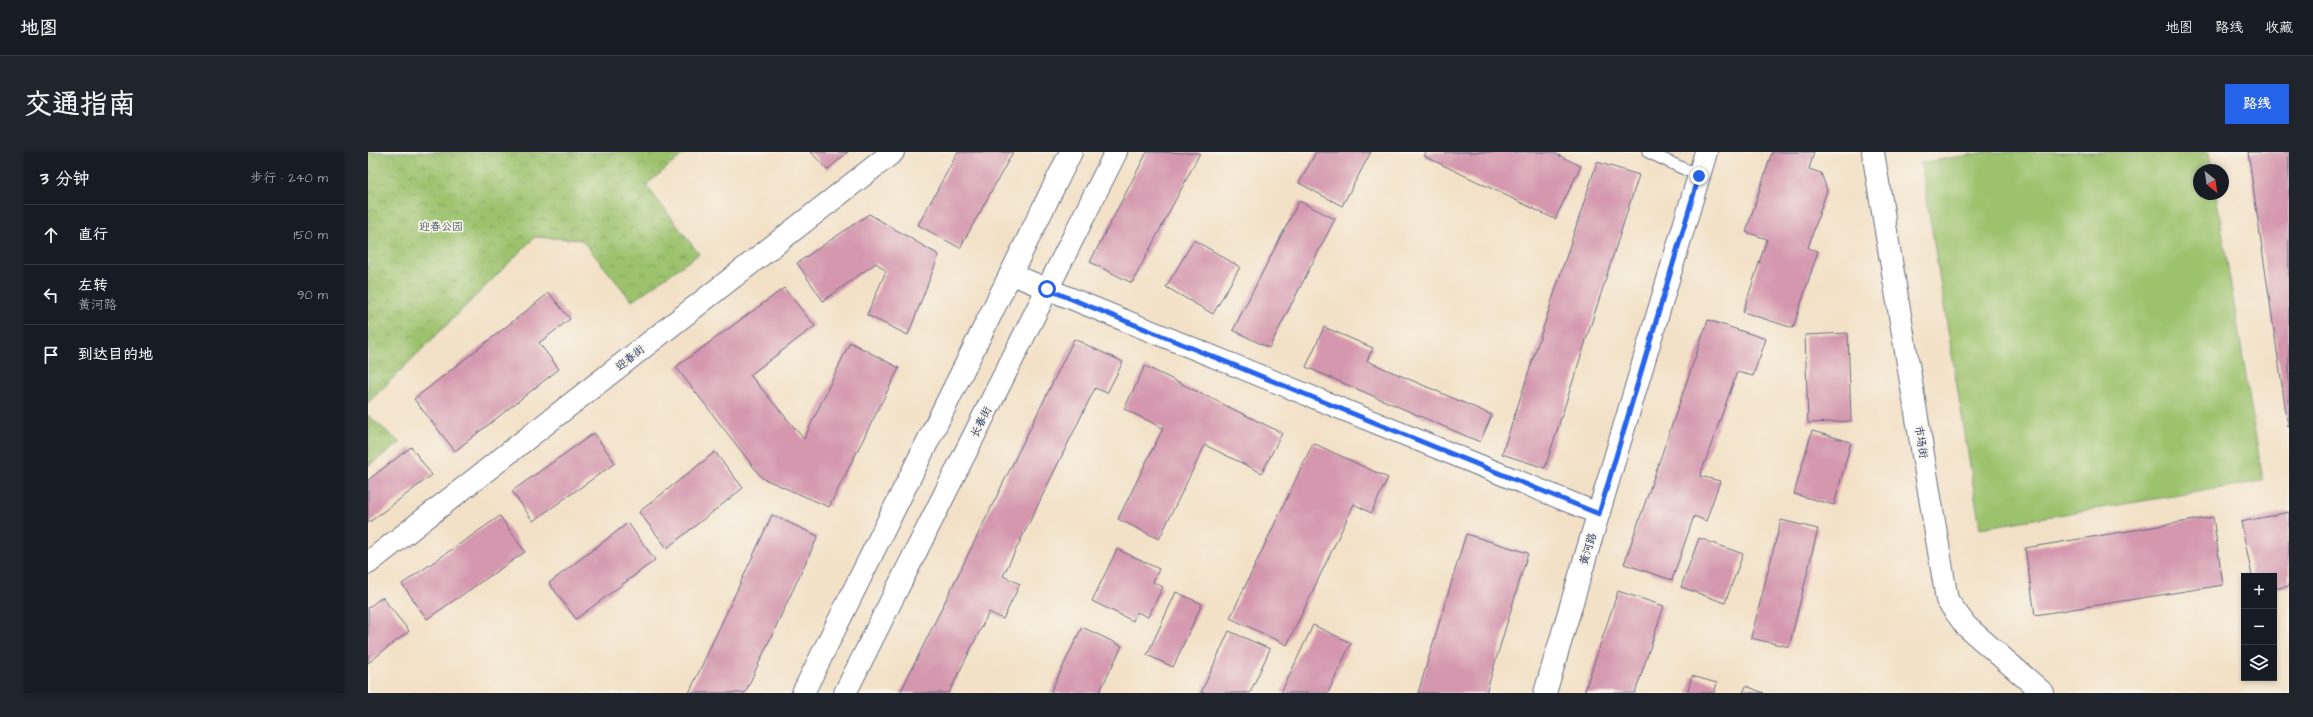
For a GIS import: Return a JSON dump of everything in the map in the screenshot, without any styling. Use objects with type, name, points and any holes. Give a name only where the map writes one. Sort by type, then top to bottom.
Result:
[{"type":"street","name":"迎春街","points":[[368,563],[893,152]]},
{"type":"street","points":[[803,693],[1071,152]]},
{"type":"street","name":"长春街","points":[[845,693],[1116,152]]},
{"type":"street","name":"黄河路","points":[[1544,693],[1599,514],[1706,152]]},
{"type":"street","name":"市场街","points":[[1873,152],[1947,600],[1966,626],[2043,693]]},
{"type":"street","points":[[1011,274],[1599,514]]},
{"type":"lane","points":[[1648,152],[1699,176]]},
{"type":"green space","name":"迎春公园","points":[[368,152],[686,152],[646,185],[699,254],[632,301],[582,240],[535,237],[368,403]]},
{"type":"green space","points":[[1986,152],[2209,152],[2211,164],[2193,164],[2193,200],[2217,200],[2263,481],[1980,528],[1921,163]]},
{"type":"green space","points":[[368,415],[400,443],[368,466]]},
{"type":"building","points":[[811,152],[848,152],[827,170]]},
{"type":"building","points":[[958,152],[1013,152],[960,248],[918,225]]},
{"type":"building","points":[[1147,152],[1200,153],[1132,283],[1090,262]]},
{"type":"building","points":[[1316,152],[1371,152],[1342,206],[1299,183]]},
{"type":"building","points":[[1426,152],[1552,152],[1581,166],[1555,219],[1424,156]]},
{"type":"building","points":[[1772,152],[1814,152],[1809,169],[1821,173],[1827,190],[1808,248],[1818,251],[1793,328],[1743,312],[1767,239],[1746,232]]},
{"type":"building","points":[[2248,152],[2289,152],[2289,426],[2288,426]]},
{"type":"building","points":[[1597,162],[1639,175],[1545,468],[1502,454]]},
{"type":"building","points":[[1299,201],[1335,219],[1269,348],[1233,330]]},
{"type":"building","points":[[869,214],[939,255],[908,335],[867,315],[886,271],[876,263],[823,301],[797,263]]},
{"type":"building","points":[[1194,240],[1240,267],[1213,314],[1166,287]]},
{"type":"building","points":[[784,288],[815,326],[750,375],[804,439],[850,342],[899,368],[829,507],[762,478],[676,367]]},
{"type":"building","points":[[549,293],[570,319],[539,343],[559,369],[455,451],[414,399]]},
{"type":"building","points":[[1708,320],[1766,339],[1753,376],[1737,372],[1700,476],[1720,481],[1706,521],[1694,516],[1672,580],[1624,564]]},
{"type":"building","points":[[1324,327],[1373,348],[1367,361],[1492,415],[1480,442],[1306,367]]},
{"type":"building","points":[[1848,333],[1851,421],[1808,423],[1805,335]]},
{"type":"building","points":[[1074,339],[1123,362],[1107,393],[1095,388],[1003,576],[1020,584],[1003,619],[989,612],[949,693],[900,693]]},
{"type":"building","points":[[1145,366],[1282,433],[1262,473],[1205,445],[1159,539],[1118,519],[1163,428],[1124,409]]},
{"type":"building","points":[[1812,431],[1851,442],[1834,505],[1794,494]]},
{"type":"building","points":[[594,433],[615,463],[533,521],[512,491]]},
{"type":"building","points":[[1313,443],[1388,478],[1371,513],[1354,504],[1287,645],[1230,618]]},
{"type":"building","points":[[411,447],[432,475],[368,523],[368,480]]},
{"type":"building","points":[[715,452],[743,488],[667,548],[639,512]]},
{"type":"building","points":[[2289,512],[2289,586],[2277,588],[2277,573],[2251,573],[2241,522]]},
{"type":"building","points":[[772,515],[818,536],[745,693],[689,693]]},
{"type":"building","points":[[500,516],[525,552],[427,619],[402,584]]},
{"type":"building","points":[[2213,517],[2223,585],[2035,615],[2025,548]]},
{"type":"building","points":[[1781,520],[1818,529],[1789,647],[1751,638]]},
{"type":"building","points":[[628,523],[655,560],[576,619],[549,583]]},
{"type":"building","points":[[1466,534],[1528,553],[1486,693],[1418,693]]},
{"type":"building","points":[[1699,538],[1743,554],[1725,603],[1681,587]]},
{"type":"building","points":[[1117,549],[1159,569],[1153,582],[1163,587],[1148,617],[1137,612],[1133,621],[1092,601]]},
{"type":"building","points":[[1618,591],[1664,606],[1635,693],[1584,693]]},
{"type":"building","points":[[1176,592],[1202,604],[1173,667],[1147,655]]},
{"type":"building","points":[[382,597],[409,631],[368,663],[368,608]]},
{"type":"building","points":[[1313,625],[1351,643],[1328,693],[1281,693]]},
{"type":"building","points":[[1082,627],[1122,646],[1099,693],[1050,693]]},
{"type":"building","points":[[1229,631],[1270,649],[1250,693],[1201,693]]},
{"type":"building","points":[[1692,676],[1717,683],[1714,693],[1687,693]]},
{"type":"building","points":[[1746,686],[1764,693],[1743,693]]},
{"type":"route","points":[[1047,289],[1599,514],[1699,176]]}]
